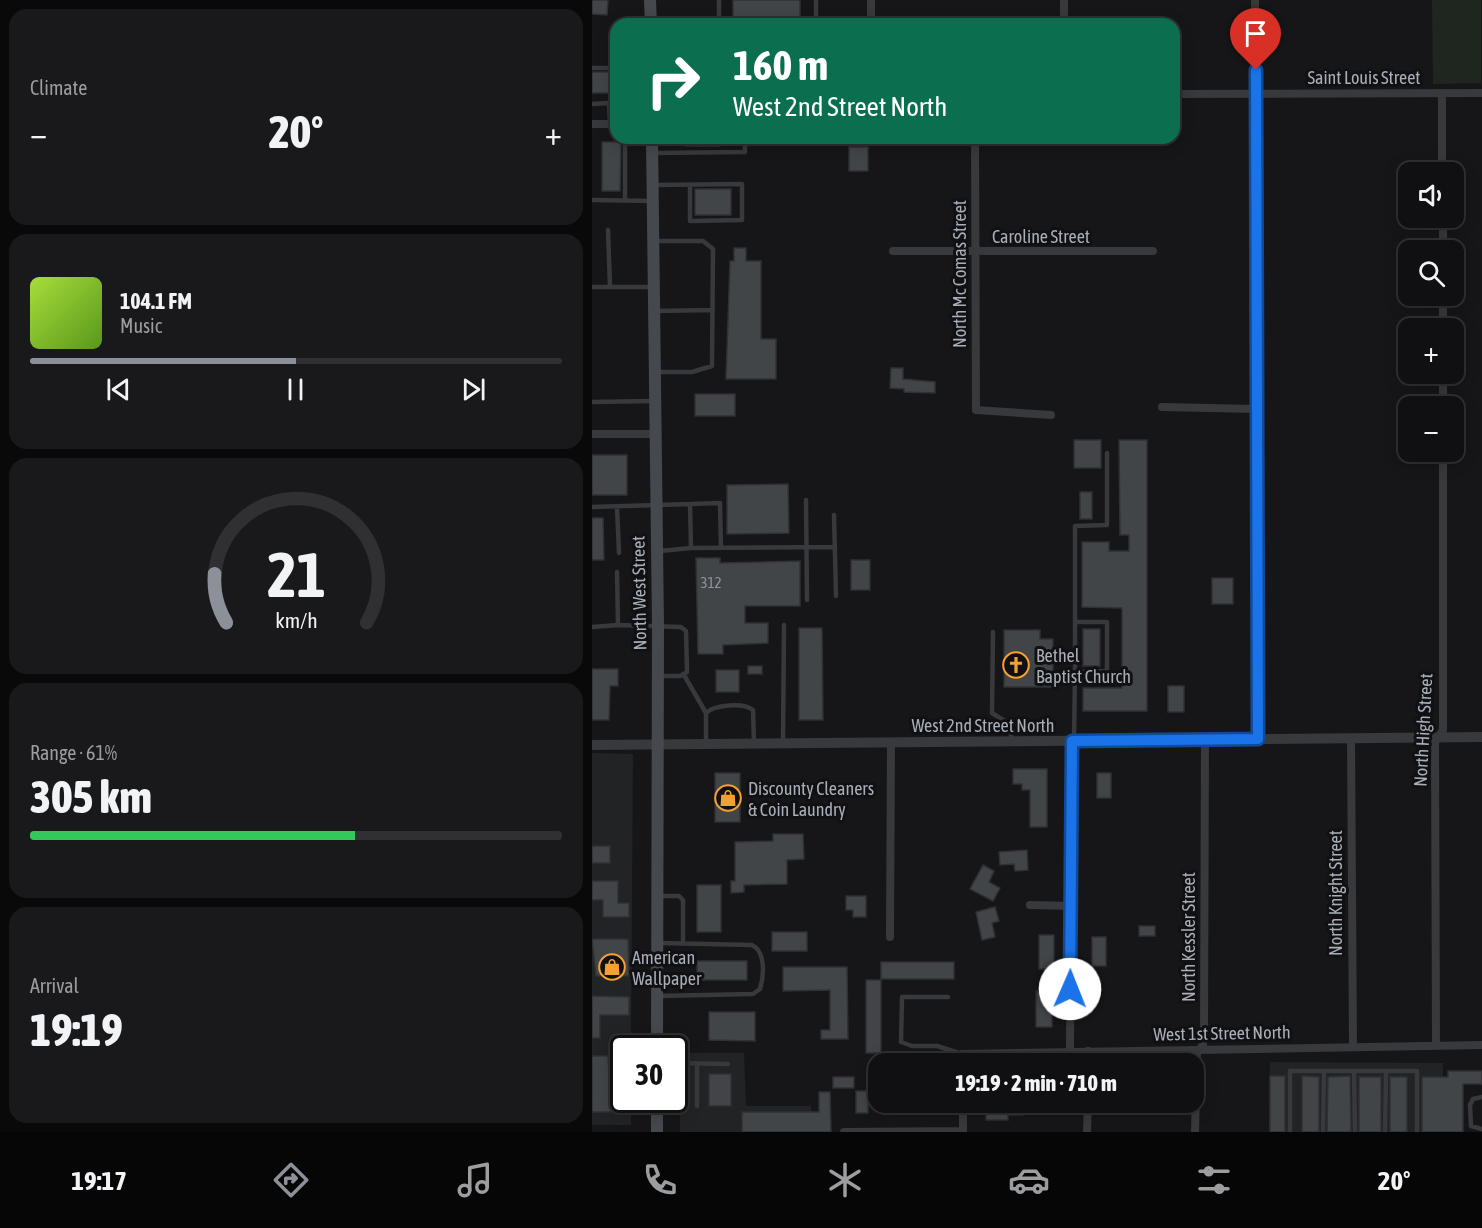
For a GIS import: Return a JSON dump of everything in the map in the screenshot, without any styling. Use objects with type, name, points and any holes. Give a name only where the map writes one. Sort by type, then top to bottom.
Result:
[{"type":"main road","points":[[650,0],[651,18]]},
{"type":"main road","name":"North West Street","points":[[652,144],[658,626],[657,1035]]},
{"type":"main road","points":[[657,1113],[657,1132]]},
{"type":"street","points":[[871,0],[871,18]]},
{"type":"street","points":[[1064,0],[1064,18]]},
{"type":"street","points":[[1255,0],[1258,739]]},
{"type":"street","points":[[1442,93],[1442,162]]},
{"type":"street","name":"Saint Louis Street","points":[[1180,94],[1482,93]]},
{"type":"street","points":[[592,124],[610,124]]},
{"type":"street","name":"North Mc Comas Street","points":[[975,144],[976,410],[1051,415]]},
{"type":"street","name":"Caroline Street","points":[[893,251],[1153,252]]},
{"type":"street","points":[[1162,407],[1256,409]]},
{"type":"street","points":[[592,434],[656,434]]},
{"type":"street","name":"North High Street","points":[[1436,1046],[1435,742],[1443,730],[1443,462]]},
{"type":"street","name":"West 2nd Street North","points":[[592,745],[1482,737]]},
{"type":"street","name":"North Knight Street","points":[[1351,738],[1353,1047]]},
{"type":"street","name":"North Kessler Street","points":[[1195,1132],[1197,1052],[1203,1045],[1204,1032],[1205,740]]},
{"type":"street","points":[[1070,1051],[1073,741]]},
{"type":"street","points":[[890,937],[891,742]]},
{"type":"street","points":[[1030,905],[1071,906]]},
{"type":"street","name":"West 1st Street North","points":[[998,1053],[1482,1045]]},
{"type":"street","points":[[844,1132],[963,1131],[963,1113]]},
{"type":"street","points":[[1087,1132],[1088,1113]]},
{"type":"lane","points":[[719,0],[719,18]]},
{"type":"lane","points":[[816,0],[816,18]]},
{"type":"lane","points":[[592,68],[610,68]]},
{"type":"lane","points":[[592,104],[609,103],[610,108]]},
{"type":"lane","points":[[652,153],[745,152],[745,144]]},
{"type":"lane","points":[[625,146],[625,200]]},
{"type":"lane","points":[[653,185],[690,184],[742,184],[742,220],[690,221],[690,184]]},
{"type":"lane","points":[[592,200],[653,201]]},
{"type":"lane","points":[[608,230],[610,287]]},
{"type":"lane","points":[[654,241],[698,240],[711,245],[713,310],[712,366],[692,372],[655,372]]},
{"type":"lane","points":[[592,287],[654,287]]},
{"type":"lane","points":[[654,311],[713,310]]},
{"type":"lane","points":[[592,402],[655,401]]},
{"type":"lane","points":[[1073,741],[1075,526],[1107,525],[1107,453]]},
{"type":"lane","points":[[806,500],[807,600]]},
{"type":"lane","points":[[592,507],[720,503],[721,548]]},
{"type":"lane","points":[[690,504],[691,549]]},
{"type":"lane","points":[[618,507],[619,553]]},
{"type":"lane","points":[[834,515],[836,596]]},
{"type":"lane","points":[[657,551],[721,548],[835,548]]},
{"type":"lane","points":[[617,572],[618,625]]},
{"type":"lane","points":[[1075,622],[1107,622],[1107,671],[1075,672]]},
{"type":"lane","points":[[592,627],[618,625],[681,627],[686,631],[687,672],[684,675]]},
{"type":"lane","points":[[784,625],[784,743]]},
{"type":"lane","points":[[992,632],[992,713],[1011,725],[1011,741]]},
{"type":"lane","points":[[658,676],[684,675]]},
{"type":"lane","points":[[684,675],[706,712],[706,744]]},
{"type":"lane","points":[[706,712],[718,707],[749,707],[754,714],[754,743]]},
{"type":"lane","points":[[658,896],[679,896],[683,900],[684,943]]},
{"type":"lane","points":[[657,996],[753,994],[760,989],[763,976],[762,956],[758,948],[741,943],[658,943]]},
{"type":"lane","points":[[948,997],[901,997],[901,1042],[912,1046],[937,1046],[959,1053]]},
{"type":"lane","points":[[688,1064],[728,1064]]},
{"type":"lane","points":[[697,1064],[697,1106]]},
{"type":"lane","points":[[1290,1132],[1290,1071],[1417,1071],[1417,1132]]},
{"type":"lane","points":[[1323,1132],[1324,1071]]},
{"type":"lane","points":[[1354,1071],[1355,1132]]},
{"type":"lane","points":[[1385,1132],[1386,1071]]},
{"type":"lane","points":[[1482,1097],[1471,1101],[1470,1114],[1473,1129],[1482,1130]]},
{"type":"shaded area","points":[[1432,0],[1481,0],[1481,83],[1433,84]]},
{"type":"shaded area","points":[[592,753],[633,754],[631,1035],[610,1035],[610,1113],[631,1113],[631,1125],[592,1125]]},
{"type":"shaded area","points":[[688,1053],[744,1053],[746,1106],[811,1106],[811,1132],[680,1132],[680,1113],[688,1113]]},
{"type":"shaded area","points":[[1270,1062],[1443,1063],[1442,1132],[1269,1132]]},
{"type":"building","points":[[592,0],[608,0],[607,15],[592,14]]},
{"type":"building","points":[[733,0],[800,0],[800,18],[733,18]]},
{"type":"building","points":[[592,72],[609,72],[609,93],[592,93]]},
{"type":"building","points":[[602,142],[621,144],[620,191],[602,191]]},
{"type":"building","points":[[686,144],[720,144],[720,146],[686,146]]},
{"type":"building","points":[[849,147],[868,147],[868,171],[849,171]]},
{"type":"building","points":[[695,189],[731,189],[731,215],[695,215]]},
{"type":"building","points":[[734,248],[746,248],[746,261],[761,261],[761,339],[776,339],[776,379],[726,379],[730,261],[734,261]]},
{"type":"building","points":[[891,368],[903,368],[903,379],[935,382],[935,393],[904,392],[904,389],[890,388]]},
{"type":"building","points":[[695,394],[735,394],[735,416],[695,416]]},
{"type":"building","points":[[1074,440],[1101,440],[1101,468],[1074,468]]},
{"type":"building","points":[[1119,440],[1147,440],[1147,711],[1083,711],[1083,688],[1122,688],[1122,608],[1082,607],[1082,542],[1109,542],[1109,551],[1129,551],[1129,535],[1120,535]]},
{"type":"building","points":[[592,455],[627,455],[627,495],[592,495]]},
{"type":"building","points":[[788,484],[789,533],[727,534],[727,485]]},
{"type":"building","points":[[1080,492],[1092,492],[1092,519],[1080,519]]},
{"type":"building","points":[[592,518],[603,518],[604,560],[592,560]]},
{"type":"building","points":[[696,558],[720,558],[720,563],[800,561],[800,606],[745,606],[745,623],[768,623],[768,643],[723,645],[723,654],[698,654]]},
{"type":"building","points":[[851,560],[870,560],[870,590],[851,590]]},
{"type":"building","points":[[1212,578],[1233,578],[1233,604],[1212,604]]},
{"type":"building","points":[[799,628],[822,628],[823,720],[799,720]]},
{"type":"building","points":[[1083,629],[1100,629],[1100,666],[1083,666]]},
{"type":"building","points":[[1004,630],[1040,630],[1040,639],[1053,639],[1053,687],[1004,687]]},
{"type":"building","points":[[748,666],[762,666],[762,674],[748,674]]},
{"type":"building","points":[[592,669],[618,669],[618,686],[610,686],[609,720],[592,720]]},
{"type":"building","points":[[716,670],[739,670],[739,692],[716,692]]},
{"type":"building","points":[[1168,686],[1184,686],[1184,712],[1168,712]]},
{"type":"building","points":[[1013,769],[1047,769],[1047,827],[1030,827],[1030,790],[1022,790],[1022,784],[1013,784]]},
{"type":"building","points":[[715,773],[740,773],[740,822],[715,822]]},
{"type":"building","points":[[1097,773],[1111,773],[1111,798],[1097,798]]},
{"type":"building","points":[[773,834],[803,834],[804,859],[787,860],[787,884],[744,885],[744,892],[731,893],[731,881],[735,881],[735,842],[773,841]]},
{"type":"building","points":[[592,846],[610,846],[610,863],[592,863]]},
{"type":"building","points":[[1027,850],[1028,870],[1015,871],[1014,864],[1000,865],[999,852]]},
{"type":"building","points":[[983,865],[994,871],[989,882],[1000,888],[993,901],[970,889]]},
{"type":"building","points":[[592,881],[618,881],[618,903],[629,903],[629,917],[603,917],[603,900],[592,900]]},
{"type":"building","points":[[697,885],[721,885],[721,932],[697,932]]},
{"type":"building","points":[[846,896],[866,896],[866,917],[853,917],[853,910],[846,910]]},
{"type":"building","points":[[995,907],[999,921],[992,923],[995,937],[982,940],[976,912]]},
{"type":"building","points":[[1139,926],[1155,926],[1155,936],[1139,936]]},
{"type":"building","points":[[772,932],[807,932],[807,951],[772,951]]},
{"type":"building","points":[[1039,935],[1054,935],[1054,969],[1039,969]]},
{"type":"building","points":[[1092,937],[1106,937],[1106,966],[1092,966]]},
{"type":"building","name":"American Wallpaper","points":[[592,939],[628,939],[629,976],[596,976]]},
{"type":"building","points":[[697,961],[747,961],[747,980],[697,980]]},
{"type":"building","points":[[881,962],[954,962],[954,979],[881,979]]},
{"type":"building","points":[[783,967],[847,967],[848,1039],[821,1039],[821,1030],[830,1030],[830,990],[783,991]]},
{"type":"building","points":[[866,980],[881,980],[881,1053],[866,1053]]},
{"type":"building","points":[[1036,991],[1052,991],[1052,1027],[1036,1027]]},
{"type":"building","points":[[592,996],[629,997],[629,1015],[600,1015],[600,1038],[592,1038]]},
{"type":"building","points":[[709,1012],[755,1012],[755,1041],[709,1040]]},
{"type":"building","points":[[592,1056],[608,1056],[610,1112],[592,1112]]},
{"type":"building","points":[[1448,1071],[1482,1071],[1482,1084],[1463,1084],[1463,1132],[1422,1132],[1422,1077],[1448,1077]]},
{"type":"building","points":[[709,1074],[731,1074],[731,1106],[709,1106]]},
{"type":"building","points":[[1270,1076],[1285,1076],[1285,1132],[1270,1132]]},
{"type":"building","points":[[1302,1076],[1319,1077],[1319,1132],[1302,1132]]},
{"type":"building","points":[[1350,1076],[1351,1132],[1327,1132],[1328,1077]]},
{"type":"building","points":[[833,1077],[854,1077],[854,1088],[833,1088]]},
{"type":"building","points":[[1359,1077],[1381,1077],[1381,1132],[1359,1132]]},
{"type":"building","points":[[1390,1077],[1407,1077],[1407,1132],[1390,1132]]},
{"type":"building","points":[[856,1091],[868,1091],[868,1113],[856,1113]]},
{"type":"building","points":[[819,1092],[830,1092],[831,1132],[742,1132],[742,1112],[819,1112]]},
{"type":"building","points":[[986,1113],[1023,1113],[1023,1115],[1008,1115],[1008,1120],[986,1120]]},
{"type":"place","name":"Bethel Baptist Church","points":[[1016,665]]},
{"type":"place","name":"Discounty Cleaners & Coin Laundry","points":[[728,798]]},
{"type":"place","name":"American Wallpaper","points":[[612,967]]},
{"type":"route","points":[[1070,989],[1072,741],[1258,739],[1256,70]]}]
